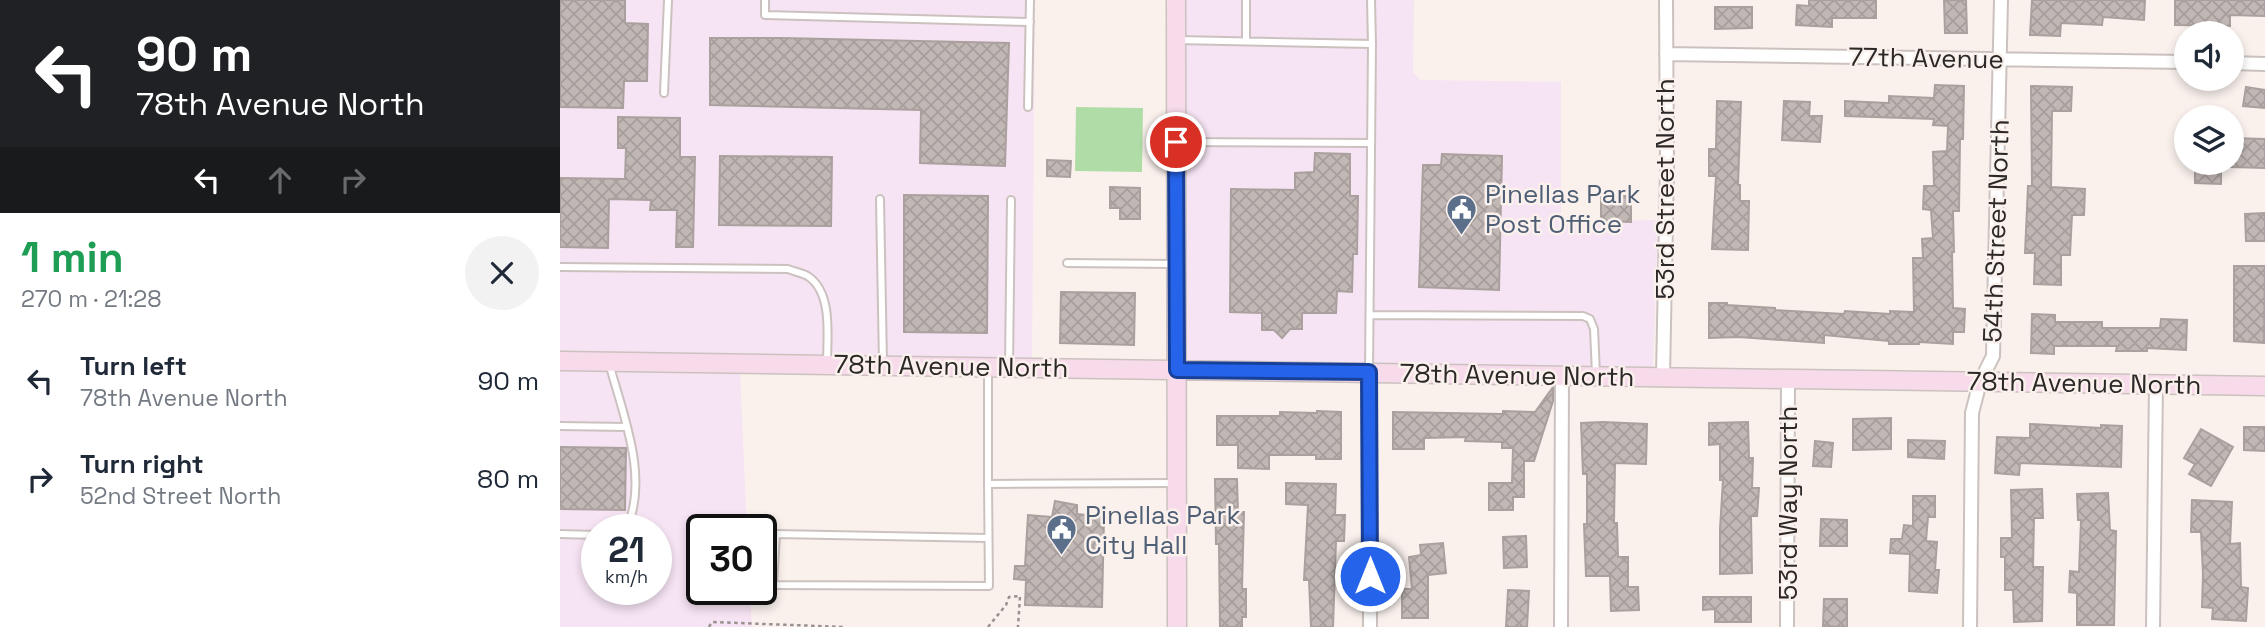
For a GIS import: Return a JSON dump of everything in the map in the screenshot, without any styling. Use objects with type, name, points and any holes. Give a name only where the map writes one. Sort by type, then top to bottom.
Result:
[{"type":"street","points":[[1176,0],[1177,627]]},
{"type":"street","name":"53rd Street North","points":[[1662,377],[1667,169],[1666,0]]},
{"type":"street","name":"54th Street North","points":[[1970,627],[1972,413],[1980,382],[1993,356],[2001,0]]},
{"type":"street","name":"77th Avenue","points":[[1666,54],[2174,62]]},
{"type":"street","points":[[2244,63],[2265,64]]},
{"type":"street","name":"78th Avenue North","points":[[560,360],[2265,386]]},
{"type":"street","points":[[1369,372],[1370,627]]},
{"type":"street","points":[[1561,627],[1562,376]]},
{"type":"street","name":"53rd Way North","points":[[1787,627],[1788,379]]},
{"type":"street","points":[[2153,627],[2156,384]]},
{"type":"lane","points":[[664,93],[668,0]]},
{"type":"lane","points":[[765,0],[765,15],[1030,22]]},
{"type":"lane","points":[[1028,107],[1030,0]]},
{"type":"lane","points":[[1246,0],[1246,41]]},
{"type":"lane","points":[[1369,372],[1371,0]]},
{"type":"lane","points":[[1176,40],[1372,44]]},
{"type":"lane","points":[[1176,142],[1371,143]]},
{"type":"lane","points":[[880,200],[883,366]]},
{"type":"lane","points":[[1009,367],[1010,200]]},
{"type":"lane","points":[[1067,263],[1177,264]]},
{"type":"lane","points":[[560,267],[788,269],[809,277],[819,288],[825,303],[827,365]]},
{"type":"lane","points":[[1370,315],[1583,316],[1590,319],[1594,329],[1596,376]]},
{"type":"lane","points":[[609,361],[633,457],[636,492],[632,514]]},
{"type":"lane","points":[[988,367],[989,586],[773,585],[776,534],[988,538]]},
{"type":"lane","points":[[560,426],[626,427]]},
{"type":"lane","points":[[988,484],[1177,483]]},
{"type":"lane","points":[[560,534],[581,535]]},
{"type":"path","points":[[988,627],[1006,605],[1009,597],[1020,596],[1018,627]]},
{"type":"path","points":[[709,627],[712,622],[844,627]]},
{"type":"shaded area","points":[[560,0],[1035,0],[1032,358],[560,351]]},
{"type":"shaded area","points":[[1184,0],[1414,0],[1413,72],[1420,80],[1561,82],[1561,222],[1658,220],[1653,368],[1185,361]]},
{"type":"shaded area","points":[[560,370],[740,373],[746,514],[686,514],[686,605],[751,605],[752,627],[560,627]]},
{"type":"green space","points":[[1076,107],[1143,108],[1142,172],[1075,171]]},
{"type":"building","points":[[560,0],[625,0],[625,23],[648,24],[647,81],[624,81],[623,108],[560,107]]},
{"type":"building","points":[[1809,0],[1876,0],[1876,18],[1832,18],[1832,27],[1796,25],[1797,5],[1809,6]]},
{"type":"building","points":[[1944,0],[1966,0],[1967,33],[1945,33]]},
{"type":"building","points":[[2032,0],[2145,0],[2144,20],[2103,17],[2102,25],[2061,23],[2060,36],[2030,35]]},
{"type":"building","points":[[2175,0],[2265,0],[2265,16],[2230,15],[2230,21],[2175,21]]},
{"type":"building","points":[[1715,7],[1752,7],[1752,28],[1715,29]]},
{"type":"building","points":[[710,38],[1009,43],[1005,166],[920,163],[921,110],[710,105]]},
{"type":"building","points":[[1935,85],[1964,86],[1959,211],[1953,211],[1952,252],[1953,308],[1965,309],[1964,332],[1953,332],[1953,344],[1889,344],[1889,341],[1824,335],[1824,343],[1739,337],[1709,338],[1709,303],[1844,314],[1845,311],[1890,314],[1890,311],[1914,312],[1913,258],[1923,258],[1922,239],[1933,238],[1931,210],[1923,209],[1924,186],[1934,186],[1933,152],[1947,151],[1948,126],[1933,125],[1934,119],[1845,116],[1845,101],[1889,103],[1889,96],[1934,98]]},
{"type":"building","points":[[2031,86],[2072,87],[2071,111],[2052,111],[2051,187],[2085,189],[2084,215],[2072,215],[2070,255],[2061,255],[2061,285],[2034,284],[2035,253],[2025,253],[2028,186],[2032,186]]},
{"type":"building","points":[[2246,87],[2265,90],[2265,108],[2243,105]]},
{"type":"building","points":[[1717,101],[1741,102],[1738,185],[1740,201],[1749,201],[1748,250],[1712,249],[1716,176],[1709,176],[1709,149],[1716,149]]},
{"type":"building","points":[[1784,101],[1810,102],[1809,116],[1822,116],[1820,142],[1782,140]]},
{"type":"building","points":[[618,117],[680,118],[680,157],[695,157],[693,247],[676,247],[677,210],[650,210],[651,200],[609,199],[608,248],[560,247],[560,178],[625,179],[626,148],[618,148]]},
{"type":"building","points":[[2244,138],[2265,139],[2265,168],[2244,167]]},
{"type":"building","points":[[1315,153],[1350,154],[1350,196],[1358,196],[1357,254],[1353,254],[1352,292],[1337,291],[1336,313],[1302,313],[1302,329],[1290,329],[1282,338],[1274,330],[1262,330],[1262,313],[1230,312],[1231,189],[1295,190],[1295,173],[1314,172]]},
{"type":"building","points":[[1442,154],[1502,156],[1499,290],[1419,287],[1423,165],[1441,165]]},
{"type":"building","points":[[720,156],[832,157],[831,226],[719,225]]},
{"type":"building","points":[[1047,160],[1071,161],[1070,177],[1047,176]]},
{"type":"building","points":[[2195,175],[2221,175],[2221,184],[2195,183]]},
{"type":"building","points":[[1110,187],[1140,188],[1140,219],[1120,219],[1120,208],[1110,208]]},
{"type":"building","points":[[904,195],[988,196],[987,333],[904,332]]},
{"type":"building","points":[[1601,196],[1631,196],[1631,222],[1601,221]]},
{"type":"building","points":[[2265,213],[2265,241],[2246,241],[2245,214]]},
{"type":"building","points":[[2234,266],[2265,266],[2264,343],[2234,341]]},
{"type":"building","points":[[1061,292],[1135,293],[1134,345],[1060,343]]},
{"type":"building","points":[[2032,314],[2055,315],[2055,322],[2102,322],[2102,328],[2160,328],[2161,319],[2187,320],[2186,350],[2147,348],[2147,351],[2116,351],[2117,346],[2054,346],[2054,354],[2031,353]]},
{"type":"building","points":[[1553,387],[1553,401],[1534,461],[1524,461],[1524,497],[1513,497],[1513,510],[1489,510],[1489,483],[1512,483],[1513,448],[1502,448],[1502,442],[1465,441],[1466,437],[1424,438],[1424,449],[1393,449],[1393,412],[1535,412]]},
{"type":"building","points":[[1280,412],[1341,412],[1341,459],[1316,459],[1316,455],[1269,455],[1269,469],[1238,468],[1238,445],[1217,445],[1217,416],[1280,416]]},
{"type":"building","points":[[1891,418],[1891,449],[1853,450],[1853,419]]},
{"type":"building","points":[[1748,422],[1749,458],[1753,458],[1752,488],[1759,488],[1757,516],[1751,516],[1752,573],[1720,574],[1723,480],[1720,480],[1720,444],[1709,445],[1709,423]]},
{"type":"building","points":[[1581,423],[1647,424],[1646,464],[1615,463],[1614,523],[1617,523],[1618,557],[1628,557],[1628,587],[1638,587],[1639,610],[1611,611],[1610,576],[1586,576],[1584,524],[1587,524],[1587,474],[1583,474]]},
{"type":"building","points":[[2030,424],[2101,428],[2101,425],[2122,426],[2121,467],[2020,463],[2019,475],[1995,473],[1997,437],[2030,438]]},
{"type":"building","points":[[2244,427],[2265,427],[2265,451],[2244,450]]},
{"type":"building","points":[[2201,429],[2233,447],[2211,486],[2189,474],[2195,464],[2184,458]]},
{"type":"building","points":[[1908,440],[1945,441],[1944,459],[1908,457]]},
{"type":"building","points":[[1815,441],[1833,443],[1831,467],[1813,466]]},
{"type":"building","points":[[560,447],[626,448],[625,510],[560,509]]},
{"type":"building","points":[[1215,479],[1237,479],[1238,512],[1244,512],[1242,589],[1246,589],[1246,617],[1242,617],[1242,627],[1220,627]]},
{"type":"building","points":[[1286,483],[1336,484],[1335,515],[1345,515],[1344,541],[1336,541],[1333,627],[1311,627],[1309,580],[1304,580],[1308,505],[1286,504]]},
{"type":"building","points":[[2042,489],[2043,518],[2034,518],[2033,567],[2043,567],[2042,621],[2014,622],[2013,590],[2005,590],[2005,557],[2001,557],[2001,538],[2012,538],[2011,490]]},
{"type":"building","points":[[2108,493],[2110,530],[2116,531],[2114,625],[2077,625],[2077,593],[2069,592],[2070,571],[2079,572],[2081,520],[2078,520],[2077,494]]},
{"type":"building","points":[[1913,496],[1935,496],[1935,517],[1928,517],[1926,541],[1937,542],[1937,593],[1909,591],[1910,554],[1890,553],[1891,539],[1902,539],[1904,525],[1913,526]]},
{"type":"building","points":[[2192,500],[2232,502],[2230,544],[2240,543],[2241,587],[2248,588],[2246,621],[2212,619],[2213,608],[2202,607],[2201,532],[2191,532]]},
{"type":"building","points":[[1055,501],[1077,505],[1077,514],[1104,517],[1102,607],[1025,605],[1026,580],[1014,579],[1015,566],[1025,566],[1028,515],[1052,517]]},
{"type":"building","points":[[1821,519],[1847,520],[1847,546],[1820,546]]},
{"type":"building","points":[[1526,536],[1527,567],[1504,568],[1503,537]]},
{"type":"building","points":[[1443,543],[1446,573],[1428,575],[1428,618],[1402,618],[1402,589],[1412,589],[1409,557],[1421,555],[1420,545]]},
{"type":"building","points":[[1508,590],[1529,591],[1527,627],[1506,627]]},
{"type":"building","points":[[1703,597],[1751,597],[1751,622],[1715,622],[1715,609],[1703,610]]},
{"type":"building","points":[[1824,599],[1847,599],[1847,627],[1823,626]]},
{"type":"place","name":"Pinellas Park Post Office","points":[[1462,236]]},
{"type":"place","name":"Pinellas Park City Hall","points":[[1062,557]]},
{"type":"route","points":[[1176,142],[1177,370],[1369,372],[1370,576]]}]
